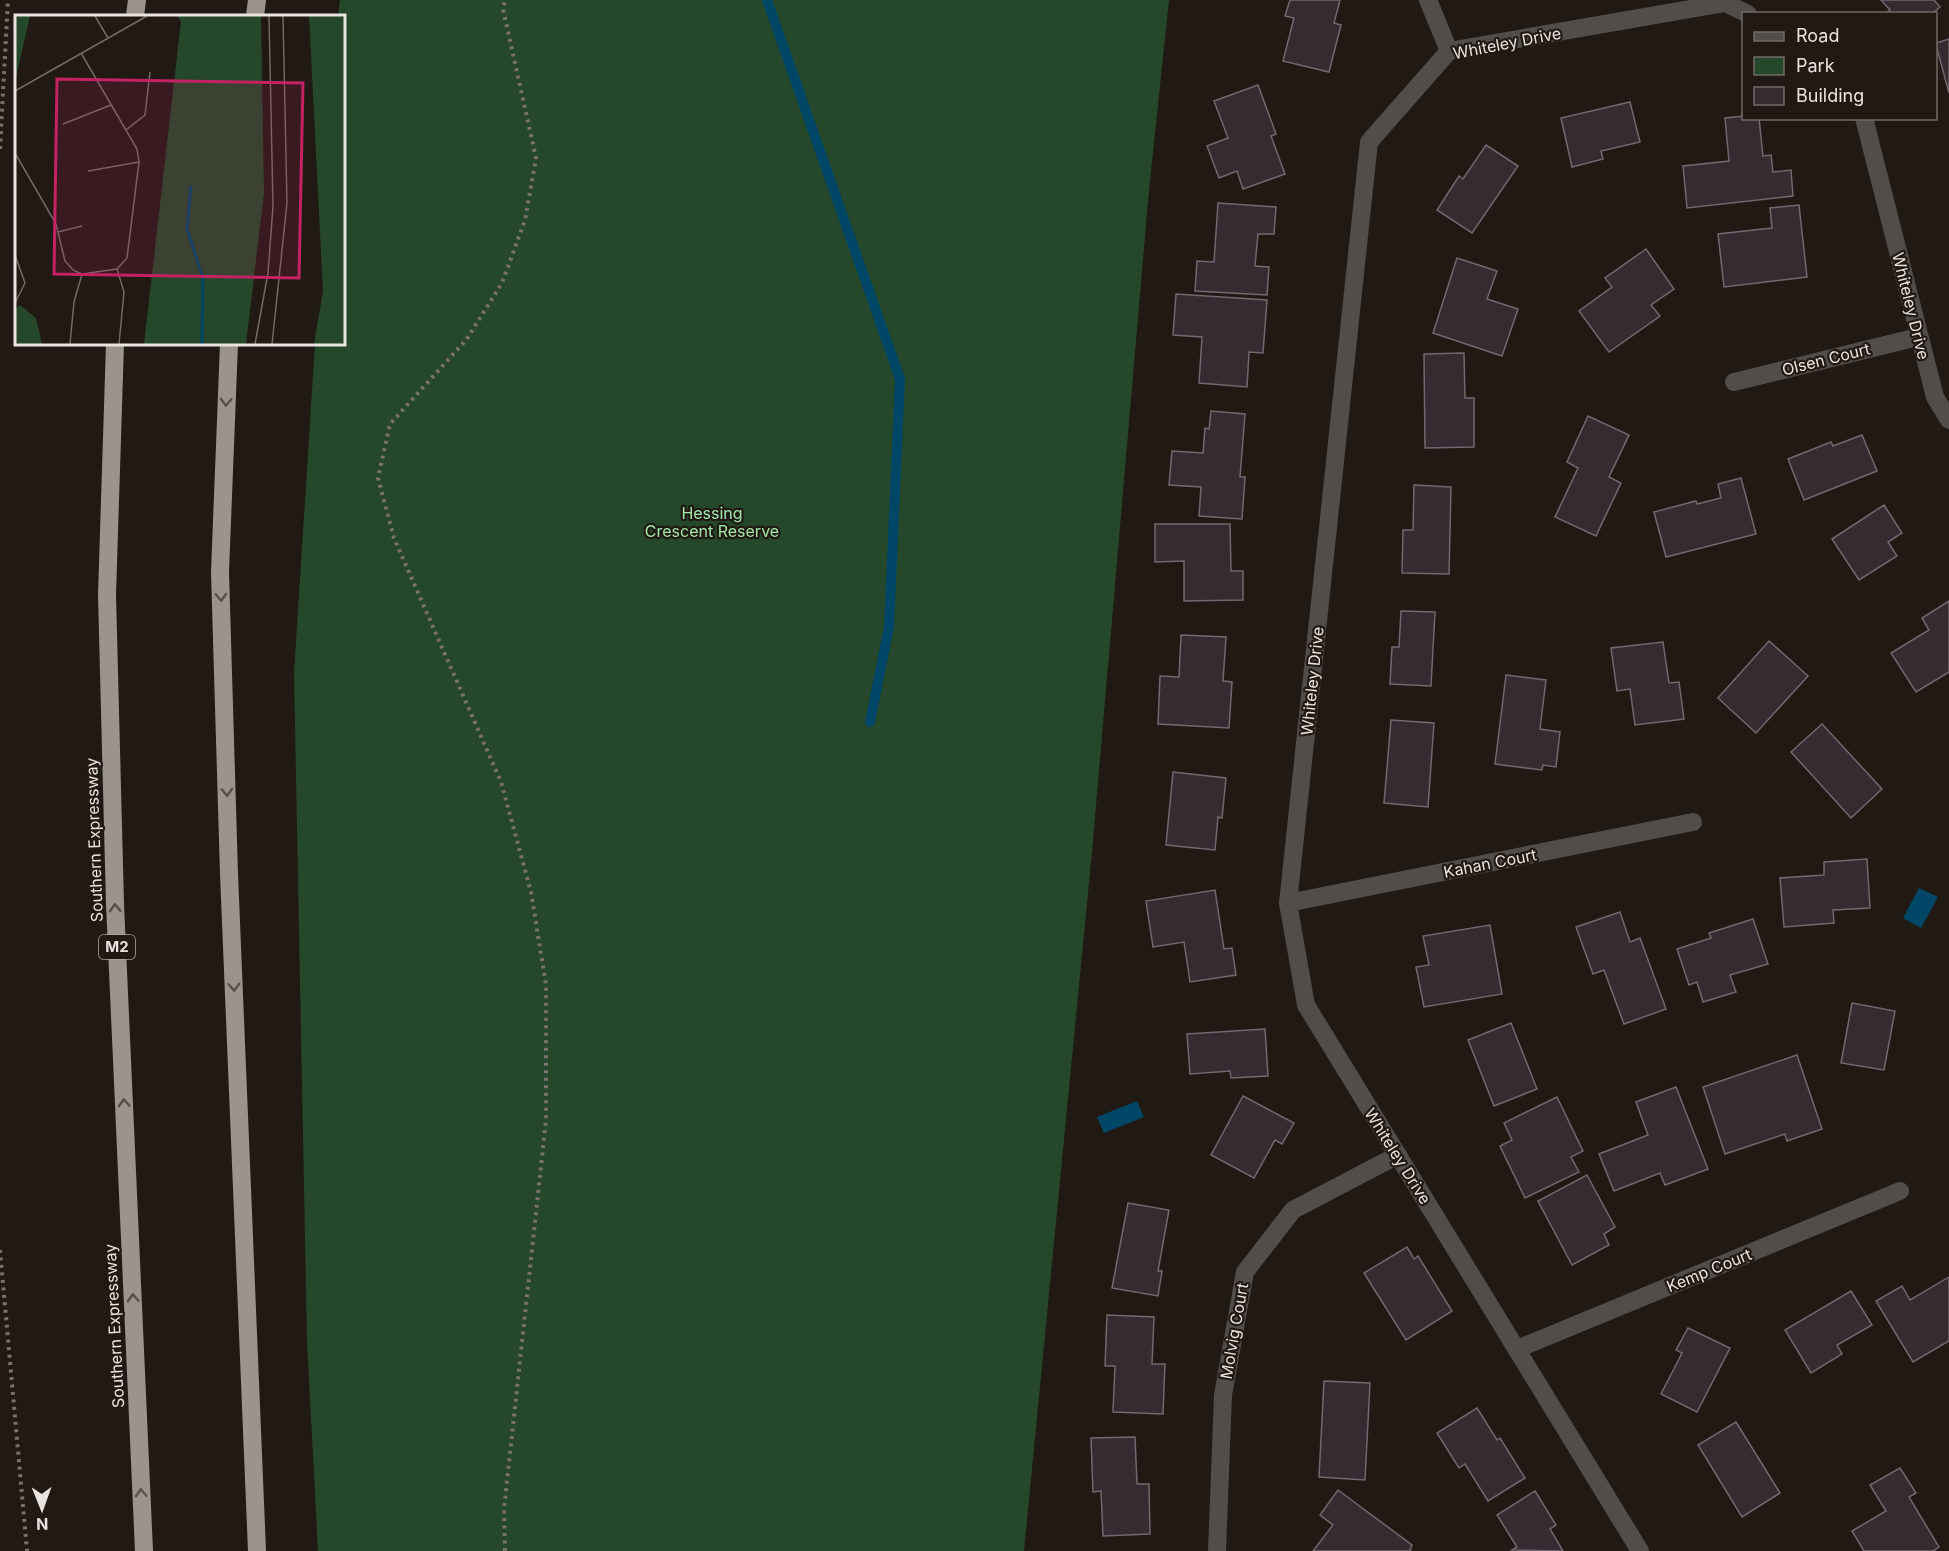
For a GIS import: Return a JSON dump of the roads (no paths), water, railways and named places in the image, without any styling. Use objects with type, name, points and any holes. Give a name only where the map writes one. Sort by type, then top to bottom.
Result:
[{"type":"highway","points":[[135,15],[137,0]]},
{"type":"highway","points":[[255,15],[257,0]]},
{"type":"highway","name":"Southern Expressway","points":[[115,345],[107,595],[115,904],[144,1551]]},
{"type":"highway","points":[[229,345],[220,572],[229,874],[257,1551]]},
{"type":"street","points":[[1428,0],[1449,51]]},
{"type":"street","name":"Whiteley Drive","points":[[1640,1551],[1306,1005],[1288,903],[1369,142],[1449,51],[1726,2],[1744,12]]},
{"type":"street","name":"Whiteley Drive","points":[[1864,120],[1918,337],[1935,397],[1949,420]]},
{"type":"street","name":"Olsen Court","points":[[1734,382],[1918,337]]},
{"type":"street","name":"Kahan Court","points":[[1288,903],[1693,822]]},
{"type":"street","name":"Molvig Court","points":[[1217,1551],[1222,1395],[1245,1272],[1293,1210],[1398,1155]]},
{"type":"street","name":"Kemp Court","points":[[1517,1349],[1900,1191]]},
{"type":"water","points":[[1919,888],[1938,897],[1921,928],[1903,918]]},
{"type":"water","points":[[1137,1101],[1144,1117],[1104,1133],[1097,1117]]},
{"type":"waterway","points":[[767,0],[900,379],[889,627],[870,722]]},
{"type":"park label","name":"Hessing Crescent Reserve","points":[[712,522]]}]
